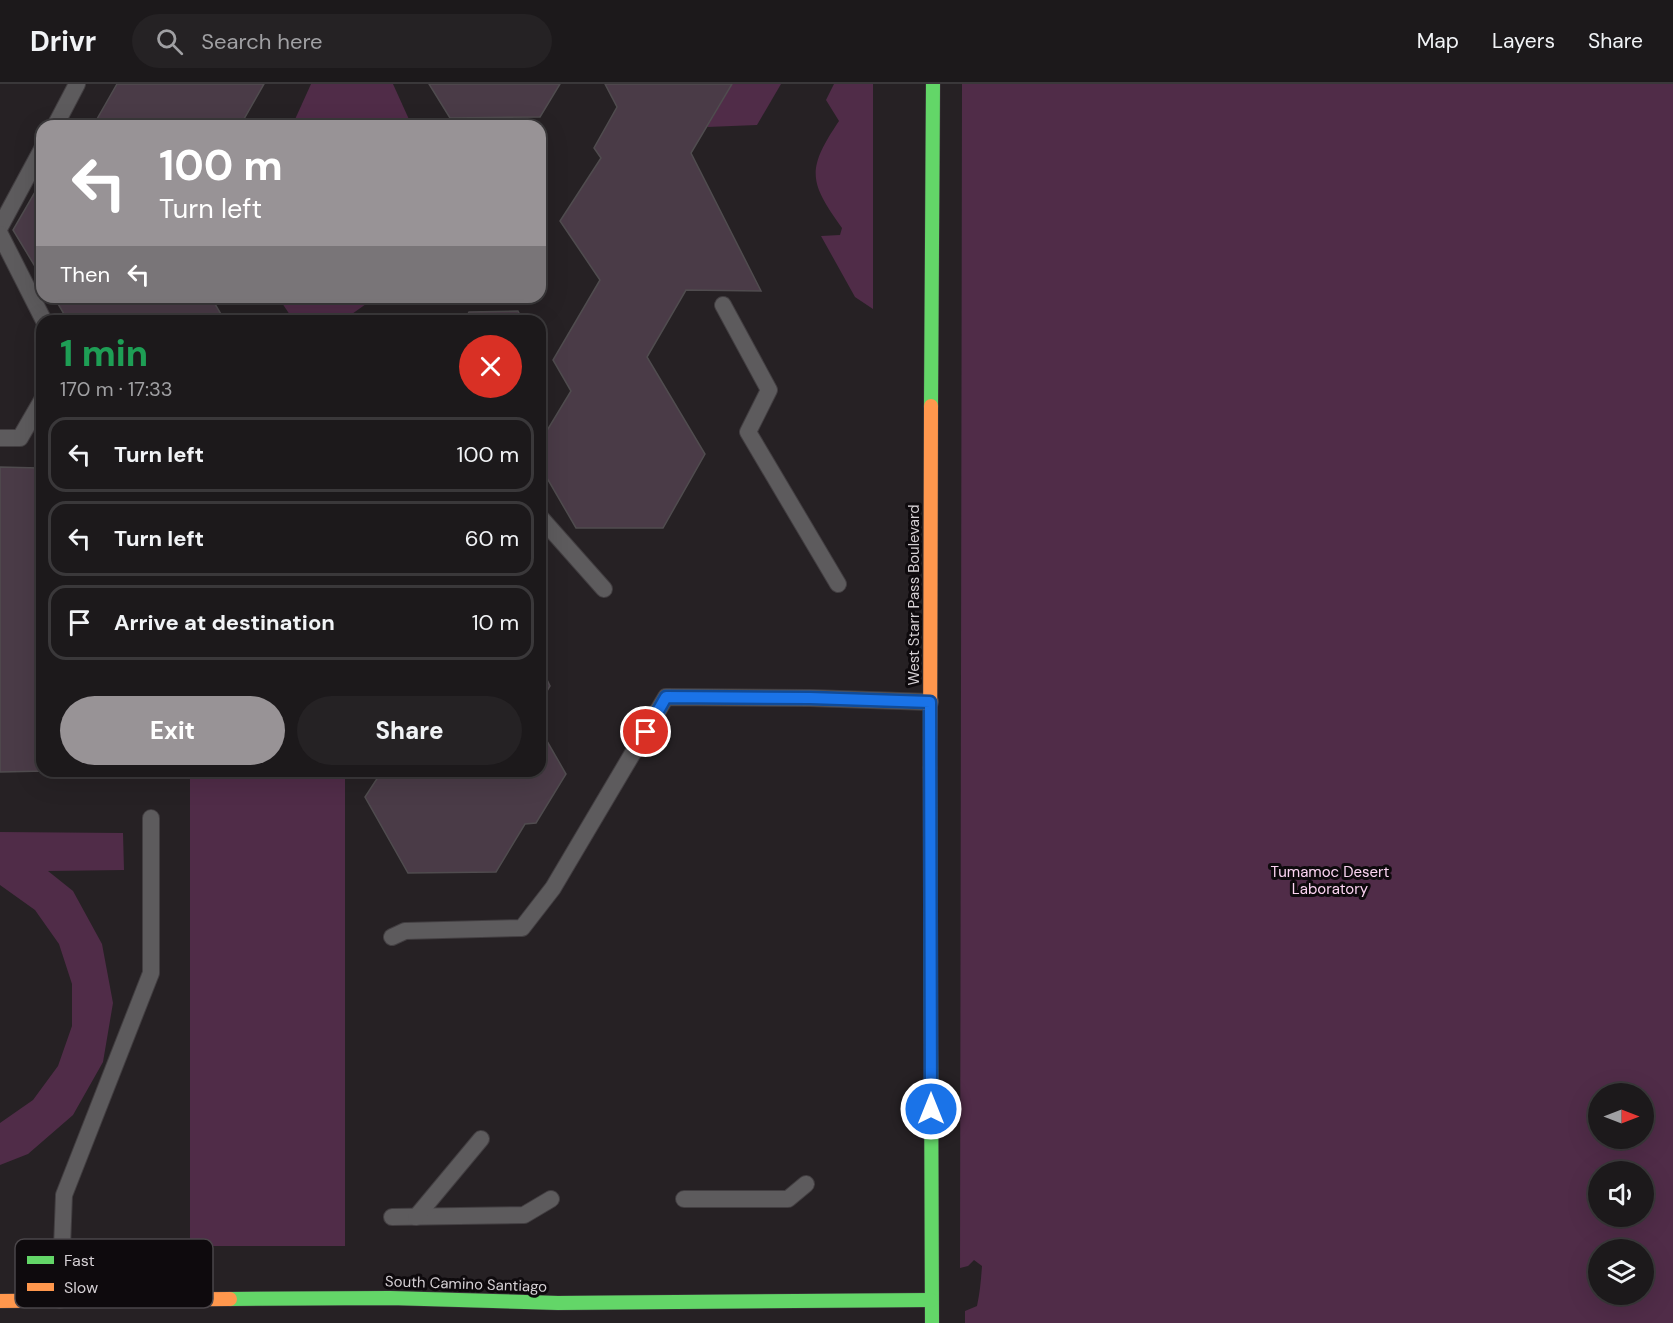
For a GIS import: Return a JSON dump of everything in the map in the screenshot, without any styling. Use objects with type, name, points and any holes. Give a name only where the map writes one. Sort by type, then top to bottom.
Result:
[{"type":"main road","name":"West Starr Pass Boulevard","points":[[932,1323],[930,702],[933,84]]},
{"type":"main road","name":"South Camino Santiago","points":[[213,1299],[390,1298],[570,1303],[931,1300]]},
{"type":"main road","name":"South Camino Santiago","points":[[0,1301],[15,1301]]},
{"type":"lane","points":[[58,120],[77,84]]},
{"type":"lane","points":[[0,227],[36,160]]},
{"type":"lane","points":[[0,234],[41,315]]},
{"type":"lane","points":[[723,305],[769,390],[748,432],[838,584]]},
{"type":"lane","points":[[0,438],[20,438],[36,410]]},
{"type":"lane","points":[[546,523],[604,589]]},
{"type":"lane","points":[[392,937],[405,931],[522,928],[553,888],[666,697],[930,702]]},
{"type":"lane","points":[[62,1239],[64,1194],[151,973],[151,818]]},
{"type":"lane","points":[[416,1217],[481,1138]]},
{"type":"lane","points":[[684,1199],[788,1199],[806,1184]]},
{"type":"lane","points":[[392,1217],[524,1215],[551,1198]]},
{"type":"green space","points":[[311,84],[393,84],[409,120],[295,120]]},
{"type":"green space","points":[[732,84],[781,84],[757,125],[707,127]]},
{"type":"green space","points":[[834,84],[873,84],[873,309],[855,297],[821,236],[840,235],[842,228],[823,199],[816,176],[821,152],[839,121],[826,100]]},
{"type":"green space","name":"Tumamoc Desert Laboratory","points":[[962,84],[1673,84],[1673,1323],[965,1323],[965,1311],[977,1306],[982,1266],[974,1260],[968,1266],[960,1268]]},
{"type":"green space","points":[[282,303],[368,303],[350,315],[290,315]]},
{"type":"green space","points":[[190,777],[345,777],[345,1246],[213,1246],[213,1239],[190,1239]]},
{"type":"green space","points":[[0,832],[123,833],[124,870],[48,871],[73,891],[102,944],[113,1003],[103,1062],[73,1115],[28,1154],[0,1165],[0,1123],[33,1100],[58,1066],[72,1026],[72,984],[59,944],[35,910],[0,885]]},
{"type":"building","points":[[117,84],[264,84],[243,120],[96,120]]},
{"type":"building","points":[[429,84],[560,84],[540,117],[450,118]]},
{"type":"building","points":[[605,84],[732,84],[691,153],[761,291],[686,290],[647,357],[705,454],[663,528],[576,528],[546,476],[546,432],[571,391],[553,360],[600,280],[560,221],[601,158],[594,148],[617,107]]},
{"type":"building","points":[[36,192],[36,268],[13,230]]},
{"type":"building","points":[[58,303],[214,303],[222,315],[64,315]]},
{"type":"building","points":[[518,311],[520,315],[467,315],[469,312]]},
{"type":"building","points":[[0,467],[36,468],[36,771],[0,772]]},
{"type":"building","points":[[546,678],[550,686],[546,693]]},
{"type":"building","points":[[546,739],[566,774],[536,823],[525,824],[496,872],[408,873],[365,797],[378,777],[546,777]]},
{"type":"traffic: fast","points":[[931,406],[933,84]]},
{"type":"traffic: fast","points":[[930,768],[932,1323]]},
{"type":"traffic: fast","points":[[230,1299],[390,1298],[558,1303],[931,1300]]},
{"type":"traffic: slow","points":[[930,768],[931,406]]},
{"type":"traffic: slow","points":[[213,1299],[230,1299]]},
{"type":"traffic: slow","points":[[0,1301],[15,1301]]},
{"type":"route","points":[[646,732],[666,697],[930,702],[931,1109]]}]
